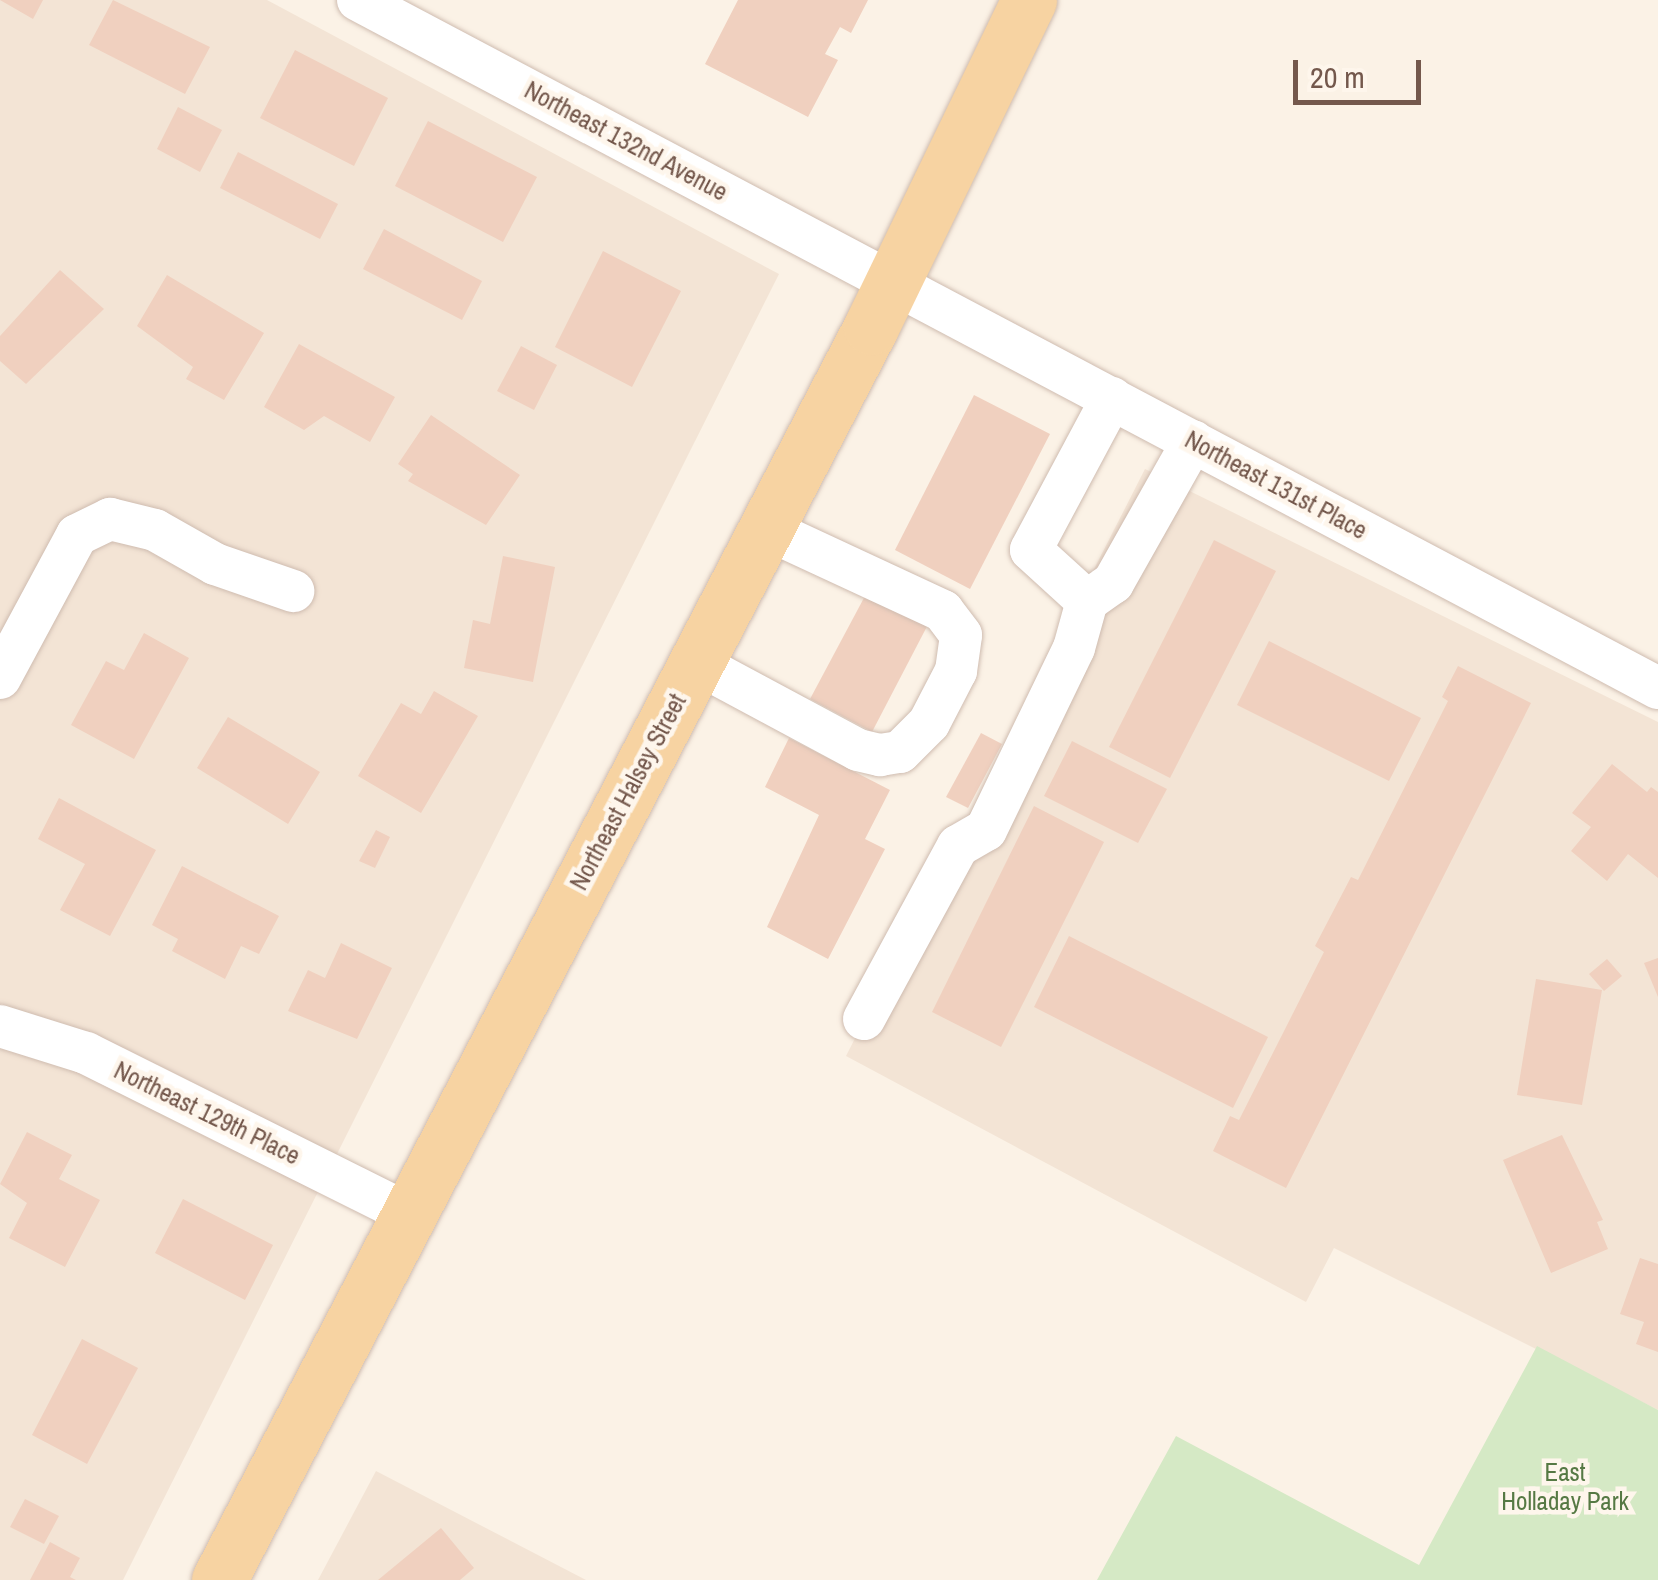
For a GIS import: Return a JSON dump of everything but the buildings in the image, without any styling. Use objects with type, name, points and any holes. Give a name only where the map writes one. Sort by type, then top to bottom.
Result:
[{"type":"main road","name":"Northeast Halsey Street","points":[[219,1580],[893,282],[1029,0]]},
{"type":"street","name":"Northeast 132nd Avenue","points":[[358,0],[893,282]]},
{"type":"street","name":"Northeast 131st Place","points":[[893,282],[1658,688]]},
{"type":"street","points":[[1087,601],[1031,550],[1112,398]]},
{"type":"street","points":[[864,1019],[958,846],[986,830],[1074,648],[1087,601],[1113,583],[1193,441]]},
{"type":"street","points":[[0,678],[77,535],[110,519],[155,530],[215,564],[293,591]]},
{"type":"street","points":[[696,663],[858,750],[880,755],[900,752],[928,723],[956,671],[961,634],[943,611],[766,529]]},
{"type":"street","name":"Northeast 129th Place","points":[[0,1026],[86,1053],[409,1214]]},
{"type":"shaded area","points":[[0,0],[267,0],[779,274],[123,1580],[0,1580]]},
{"type":"shaded area","points":[[1145,469],[1658,722],[1658,1410],[1334,1248],[1306,1302],[846,1056]]},
{"type":"shaded area","points":[[376,1471],[586,1580],[318,1580]]},
{"type":"green space","name":"East Holladay Park","points":[[1537,1346],[1658,1410],[1658,1580],[1097,1580],[1176,1436],[1419,1565]]}]
